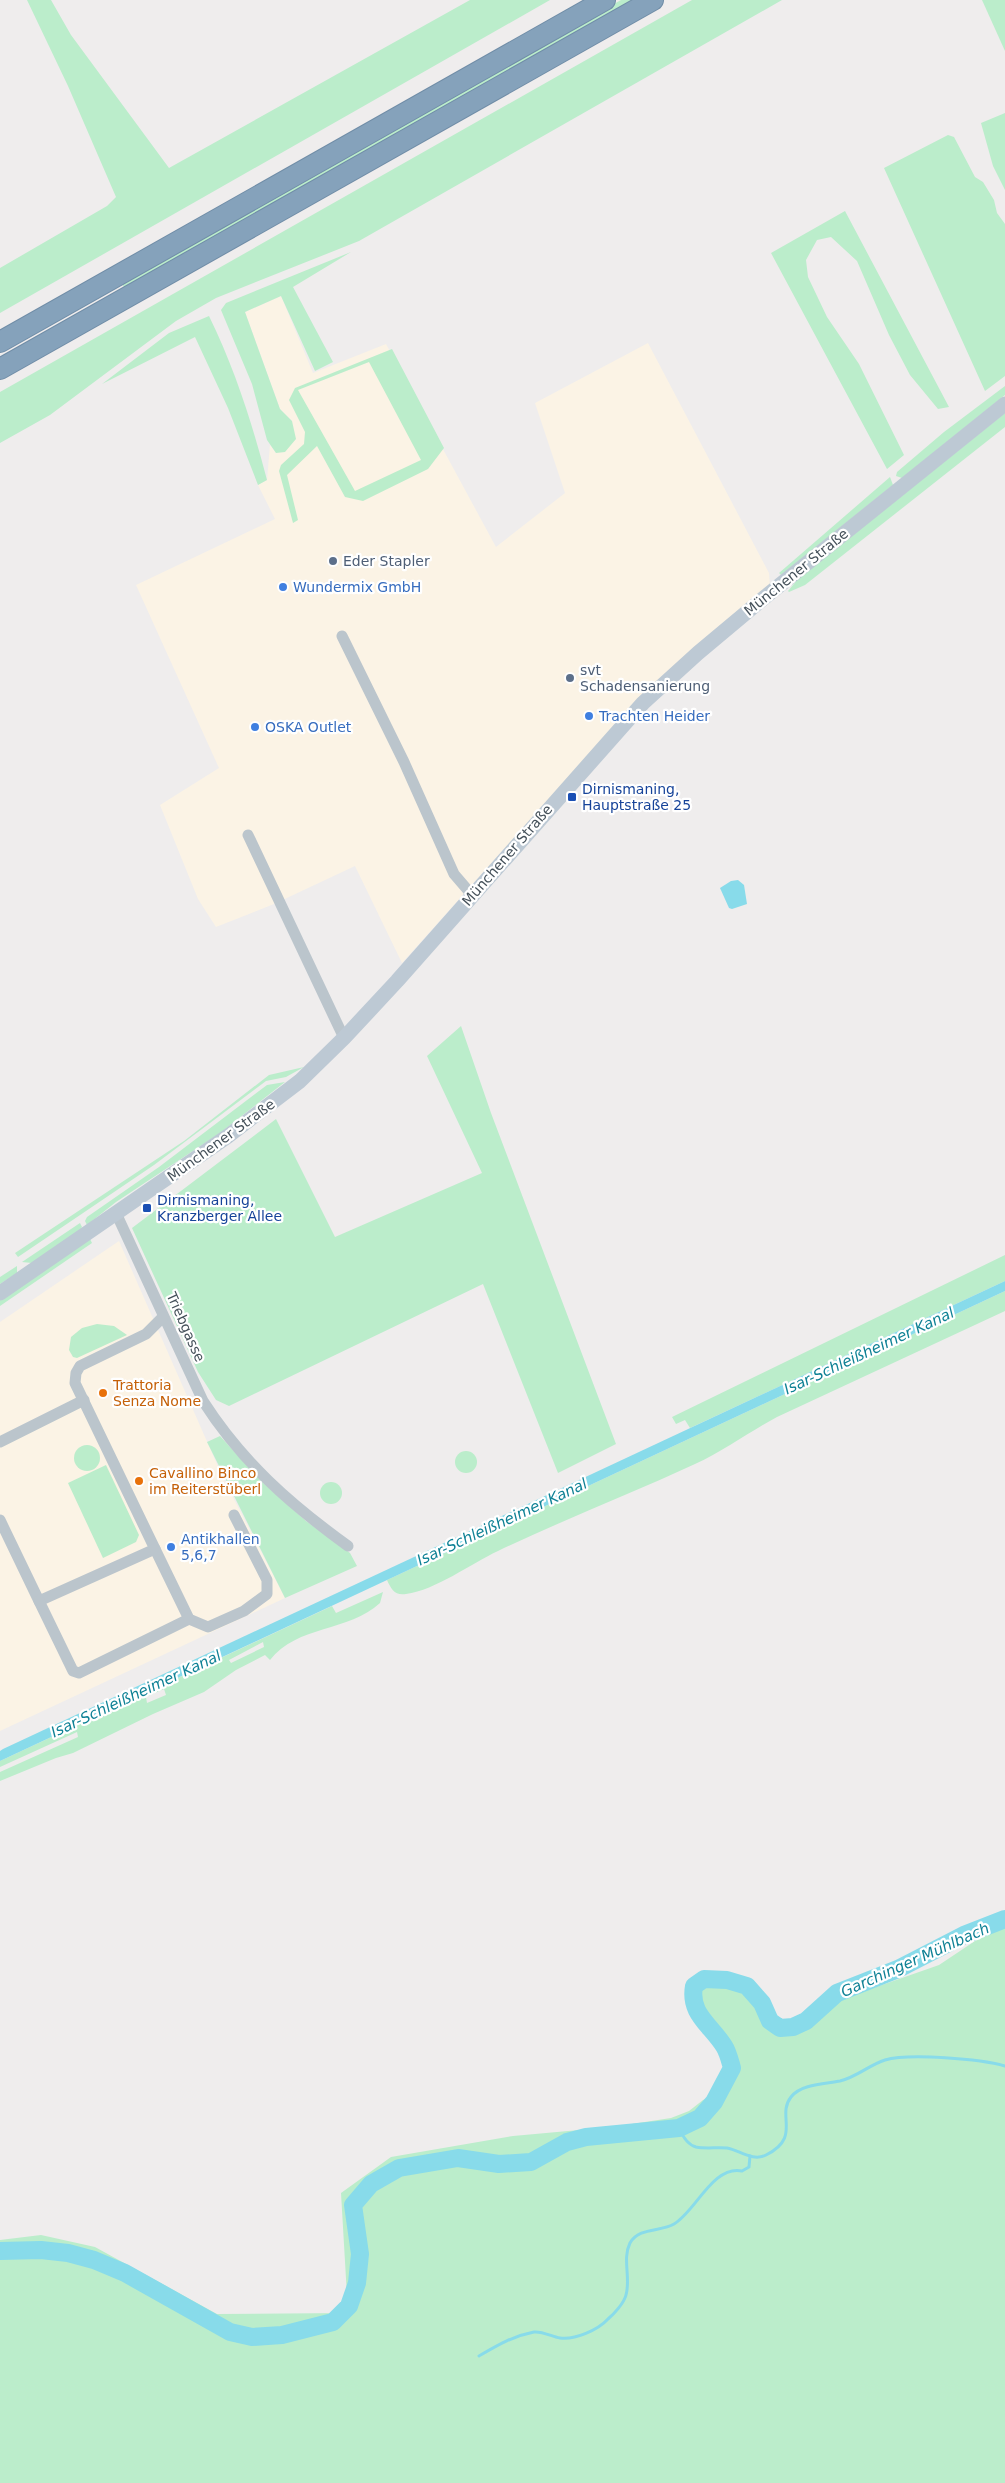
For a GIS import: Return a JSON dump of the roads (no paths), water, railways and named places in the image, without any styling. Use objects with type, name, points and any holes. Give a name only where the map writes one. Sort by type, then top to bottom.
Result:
[{"type":"highway","points":[[0,342],[606,0]]},
{"type":"highway","points":[[0,369],[653,0]]},
{"type":"main road","name":"Münchener Straße","points":[[0,1293],[257,1115],[300,1081],[342,1033],[472,895],[622,726],[668,680],[765,597],[1005,404]]},
{"type":"street","points":[[342,636],[404,762],[454,874],[472,895]]},
{"type":"street","points":[[248,835],[342,1033]]},
{"type":"street","name":"Triebgasse","points":[[116,1214],[152,1287],[163,1317],[203,1401],[219,1427],[263,1478],[310,1518],[348,1546]]},
{"type":"street","points":[[163,1317],[146,1334],[80,1366],[76,1373],[76,1383],[189,1619],[208,1627],[244,1611],[267,1594],[267,1580],[234,1515]]},
{"type":"street","points":[[0,1442],[84,1400]]},
{"type":"street","points":[[0,1520],[73,1671],[79,1673],[189,1619]]},
{"type":"street","points":[[39,1602],[155,1549]]},
{"type":"water","points":[[738,880],[744,885],[747,904],[732,909],[729,908],[720,888],[731,881]]},
{"type":"water","name":"Isar-Schleißheimer Kanal","points":[[1005,1281],[1005,1291],[0,1761],[0,1751],[3,1749]]},
{"type":"waterway","name":"Garchinger Mühlbach","points":[[0,2251],[41,2250],[68,2253],[94,2260],[125,2273],[230,2332],[252,2337],[282,2335],[333,2322],[349,2306],[357,2283],[360,2254],[353,2205],[371,2184],[399,2168],[458,2158],[499,2164],[531,2162],[567,2142],[586,2137],[679,2128],[700,2118],[714,2102],[732,2068],[725,2048],[702,2018],[695,2004],[693,1996],[694,1986],[704,1979],[727,1980],[747,1986],[762,2003],[770,2021],[780,2028],[793,2027],[806,2021],[837,1993],[898,1969],[964,1935],[1005,1919]]},
{"type":"waterway","points":[[679,2128],[684,2137],[693,2146],[727,2148],[751,2156],[761,2157],[777,2148],[783,2141],[786,2134],[787,2104],[791,2097],[801,2089],[840,2081],[879,2062],[896,2058],[945,2058],[979,2061],[1005,2066]]},
{"type":"waterway","points":[[479,2356],[506,2341],[526,2334],[537,2332],[566,2338],[586,2333],[604,2323],[625,2298],[628,2282],[627,2255],[630,2243],[634,2238],[644,2232],[674,2224],[682,2218],[705,2190],[722,2175],[732,2171],[742,2171],[749,2167],[750,2156]]},
{"type":"place","name":"Eder Stapler","points":[[333,561]]},
{"type":"place","name":"Wundermix GmbH","points":[[283,587]]},
{"type":"place","name":"svt Schadensanierung","points":[[570,678]]},
{"type":"place","name":"Trachten Heider","points":[[589,716]]},
{"type":"place","name":"OSKA Outlet","points":[[255,727]]},
{"type":"place","name":"Dirnismaning, Hauptstraße 25","points":[[572,797]]},
{"type":"place","name":"Dirnismaning, Kranzberger Allee","points":[[147,1208]]},
{"type":"place","name":"Trattoria Senza Nome","points":[[103,1393]]},
{"type":"place","name":"Cavallino Binco im Reiterstüberl","points":[[139,1481]]},
{"type":"place","name":"Antikhallen 5,6,7","points":[[171,1547]]}]
